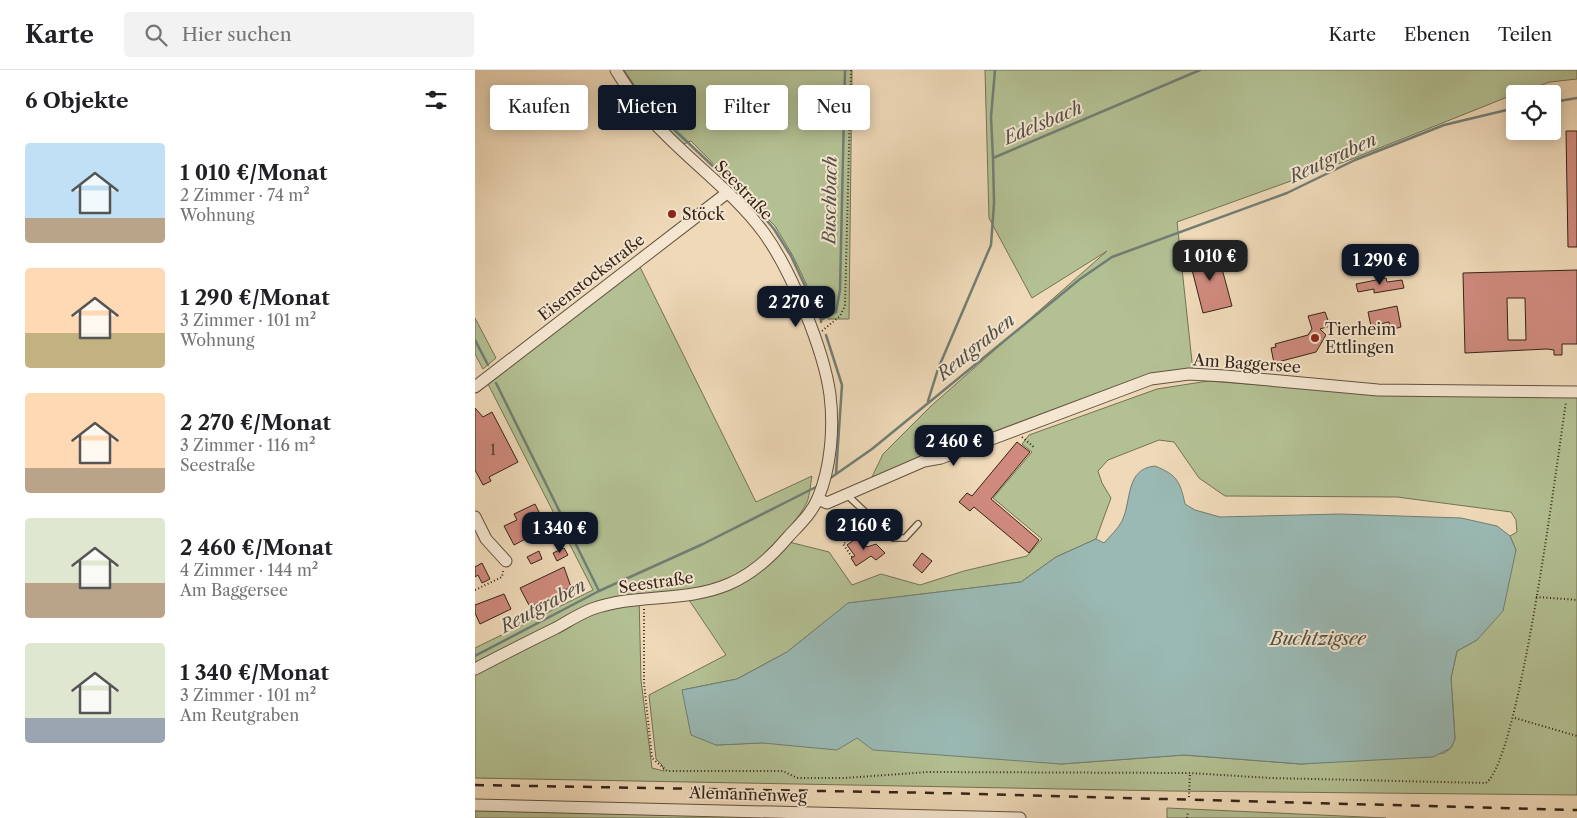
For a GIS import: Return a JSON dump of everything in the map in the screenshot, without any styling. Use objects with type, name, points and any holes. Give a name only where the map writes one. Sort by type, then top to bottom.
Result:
[{"type":"street","name":"Seestraße","points":[[475,668],[592,610],[644,600],[680,597],[707,592],[751,573],[775,552],[809,512],[819,495],[825,478],[831,428],[830,395],[824,367],[807,318],[776,251],[750,215],[661,130],[632,96],[616,70]]},
{"type":"street","name":"Eisenstockstraße","points":[[475,388],[727,193]]},
{"type":"street","name":"Am Baggersee","points":[[846,494],[924,461],[941,458],[1151,379],[1198,375],[1378,390],[1572,391]]},
{"type":"street","points":[[819,495],[827,503],[846,494]]},
{"type":"street","points":[[475,517],[477,530],[506,561]]},
{"type":"street","name":"Alemannenweg","points":[[475,804],[1021,818]]},
{"type":"lane","points":[[846,494],[893,538],[905,538],[918,524]]},
{"type":"path","points":[[830,324],[840,316],[845,306],[851,70]]},
{"type":"path","points":[[644,600],[644,684],[652,758],[667,771],[783,771],[797,778],[928,772],[1190,773],[1270,778],[1486,783],[1496,771],[1514,718],[1537,597],[1572,391]]},
{"type":"path","points":[[1024,439],[1035,448]]},
{"type":"path","points":[[852,557],[843,544],[856,535],[854,533],[858,522]]},
{"type":"path","points":[[475,590],[502,577],[506,561]]},
{"type":"path","points":[[1537,597],[1577,600]]},
{"type":"path","points":[[1514,718],[1577,736]]},
{"type":"path","points":[[1189,797],[1190,773]]},
{"type":"path","points":[[1187,818],[1188,812]]},
{"type":"green space","points":[[620,70],[852,70],[852,85],[798,85],[798,130],[851,130],[849,319],[828,319],[828,310],[821,315],[793,256],[775,226],[691,141],[681,145],[665,130],[696,130],[696,85],[631,85]]},
{"type":"green space","points":[[985,70],[1577,70],[1577,79],[1550,82],[1541,85],[1506,85],[1506,98],[1352,159],[1177,222],[1193,371],[1154,375],[871,479],[883,454],[931,406],[1107,251],[1032,298],[989,218]]},
{"type":"green space","points":[[640,267],[756,502],[812,476],[808,499],[800,514],[767,552],[751,565],[735,575],[700,588],[639,596],[641,680],[652,768],[664,771],[662,765],[656,759],[649,695],[726,655],[689,600],[728,590],[789,542],[829,552],[852,585],[881,574],[920,585],[964,571],[1027,556],[1042,539],[993,498],[1032,452],[1022,444],[1029,435],[1157,389],[1208,381],[1379,394],[1577,396],[1577,795],[1170,791],[475,778],[475,648],[593,590],[488,384]],"holes":[[[1159,440],[1174,442],[1199,478],[1225,496],[1397,497],[1511,512],[1516,520],[1517,532],[1510,536],[1516,550],[1477,640],[1457,651],[1451,678],[1455,739],[1451,748],[1444,753],[1301,764],[1184,755],[1061,764],[857,738],[716,745],[682,690],[737,679],[787,652],[849,603],[1021,582],[1056,557],[1096,539],[1111,498],[1102,483],[1098,471],[1108,460]]]},
{"type":"green space","points":[[475,318],[496,358],[483,369],[475,354]]},
{"type":"green space","points":[[475,801],[808,818],[475,818]]},
{"type":"green space","points":[[1167,808],[1386,818],[1167,818]]},
{"type":"water","name":"Buchtzigsee","points":[[1155,466],[1173,476],[1179,484],[1185,504],[1195,510],[1220,517],[1340,514],[1461,518],[1497,526],[1510,536],[1516,550],[1503,611],[1477,640],[1457,651],[1451,678],[1455,739],[1451,748],[1433,757],[1301,764],[1184,755],[1061,764],[873,750],[857,738],[837,750],[763,743],[716,745],[691,735],[682,690],[737,679],[787,652],[848,603],[1021,582],[1056,557],[1096,539],[1104,543],[1122,521],[1134,479],[1145,468]]},
{"type":"building","points":[[1566,131],[1577,131],[1577,247],[1568,247]]},
{"type":"building","points":[[1217,250],[1232,306],[1203,313],[1189,258]]},
{"type":"building","points":[[1577,270],[1577,344],[1562,344],[1562,355],[1554,355],[1554,350],[1547,349],[1465,353],[1463,273]],"holes":[[[1507,298],[1525,298],[1526,340],[1508,340]]]},
{"type":"building","points":[[1386,278],[1387,282],[1402,280],[1404,288],[1374,293],[1374,289],[1358,292],[1356,284]]},
{"type":"building","points":[[1397,306],[1401,327],[1390,330],[1389,322],[1371,326],[1368,312]]},
{"type":"building","name":"Tierheim Ettlingen","points":[[1325,312],[1330,326],[1320,329],[1326,335],[1316,352],[1274,363],[1271,348],[1276,347],[1275,344],[1308,335],[1312,329],[1308,316]]},
{"type":"building","points":[[475,408],[483,417],[492,412],[518,462],[489,477],[491,481],[483,485],[475,470]]},
{"type":"building","points":[[1017,442],[1030,452],[991,499],[1039,540],[1029,553],[974,507],[970,511],[959,502],[967,493],[972,496]]},
{"type":"building","points":[[535,504],[547,528],[514,545],[504,526],[517,520],[514,514]]},
{"type":"building","points":[[858,537],[867,547],[876,544],[885,553],[876,560],[871,556],[856,566],[851,558],[855,556],[847,545]]},
{"type":"building","points":[[564,548],[568,555],[557,561],[553,553]]},
{"type":"building","points":[[539,551],[542,559],[531,564],[527,557]]},
{"type":"building","points":[[922,553],[932,561],[922,573],[913,565]]},
{"type":"building","points":[[482,563],[490,579],[482,583],[478,575],[475,577],[475,567]]},
{"type":"building","points":[[564,567],[571,587],[530,607],[520,588]]},
{"type":"building","points":[[504,594],[511,609],[480,624],[475,613],[475,605]]},
{"type":"waterway","points":[[623,70],[645,102],[753,204],[774,229],[791,256],[821,320]]},
{"type":"waterway","name":"Buschbach","points":[[821,322],[821,320],[836,312],[840,290],[845,70]]},
{"type":"waterway","points":[[993,158],[991,117],[995,70]]},
{"type":"waterway","name":"Edelsbach","points":[[928,401],[938,369],[991,245],[994,203],[993,158],[1200,70]]},
{"type":"waterway","name":"Reutgraben","points":[[1561,101],[1577,98]]},
{"type":"waterway","name":"Reutgraben","points":[[829,479],[872,449],[1080,279],[1112,257],[1287,193],[1355,160],[1444,125],[1506,110]]},
{"type":"waterway","name":"Buschbach","points":[[826,335],[842,385],[836,474]]},
{"type":"waterway","points":[[475,340],[488,365]]},
{"type":"waterway","points":[[496,383],[599,591]]},
{"type":"waterway","name":"Reutgraben","points":[[475,656],[599,591],[703,544],[818,486]]},
{"type":"railway","points":[[475,785],[938,793],[1577,810]]},
{"type":"place","name":"Stöck","points":[[672,214]]},
{"type":"place","name":"Tierheim Ettlingen","points":[[1315,338]]}]
